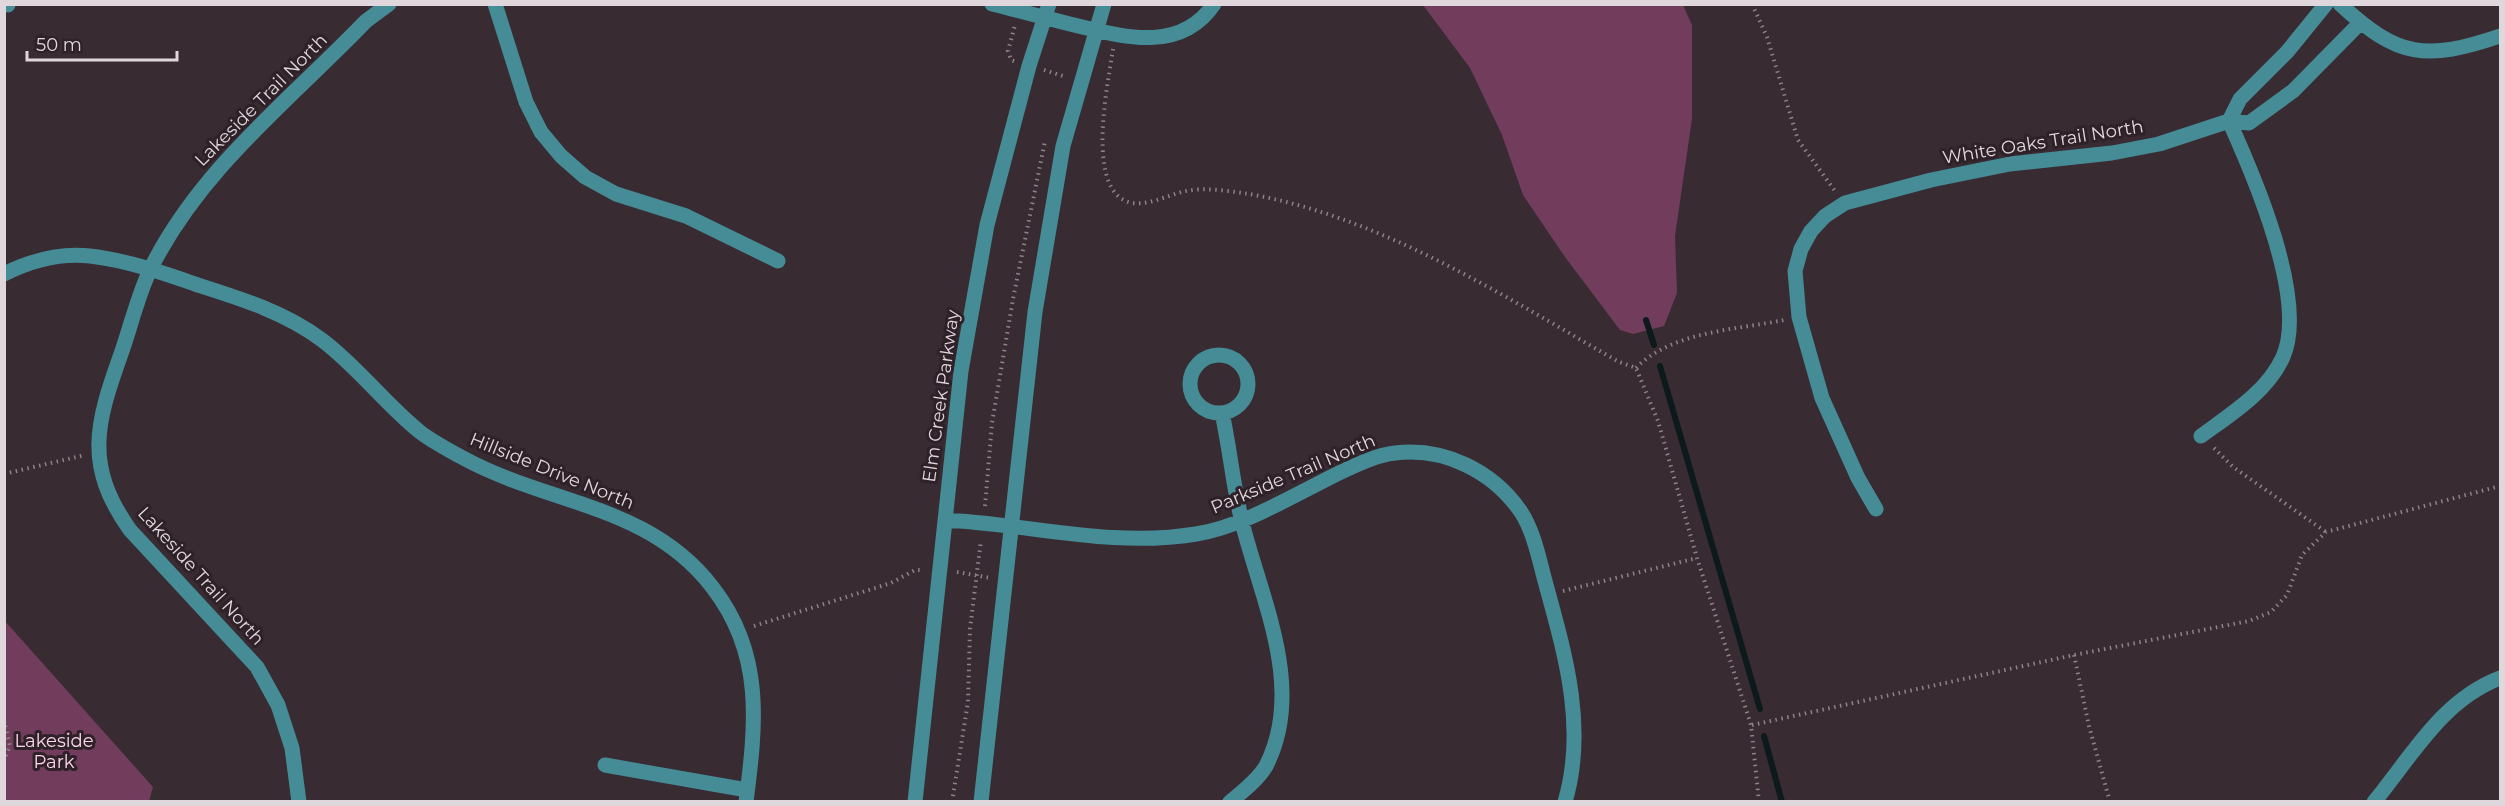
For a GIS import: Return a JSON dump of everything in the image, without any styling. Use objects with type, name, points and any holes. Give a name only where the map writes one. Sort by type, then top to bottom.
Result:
[{"type":"street","name":"Lakeside Trail North","points":[[299,801],[292,748],[278,705],[257,667],[130,530],[108,492],[98,452],[103,406],[150,269],[185,211],[221,164],[366,21],[388,4]]},
{"type":"street","points":[[495,4],[526,102],[541,132],[561,156],[585,177],[616,194],[686,216],[778,261]]},
{"type":"street","points":[[992,4],[1020,11],[1047,11],[1096,31],[1116,36],[1155,39],[1189,28],[1214,4]]},
{"type":"street","points":[[981,801],[1035,312],[1063,146],[1104,4]]},
{"type":"street","points":[[2202,436],[2244,405],[2271,376],[2283,356],[2289,332],[2289,308],[2279,258],[2263,203],[2229,121],[2240,99],[2287,52],[2326,4]]},
{"type":"street","points":[[2340,4],[2382,39],[2406,48],[2451,51],[2500,36]]},
{"type":"street","name":"Elm Creek Parkway","points":[[915,801],[961,371],[985,236],[1029,66],[1047,11]]},
{"type":"street","name":"White Oaks Trail North","points":[[1876,509],[1858,478],[1822,398],[1799,317],[1795,271],[1801,249],[1811,231],[1825,216],[1845,203],[1931,180],[2010,164],[2112,153],[2159,144],[2229,121],[2248,123],[2294,91],[2360,23]]},
{"type":"street","name":"Hillside Drive North","points":[[4,274],[24,265],[56,257],[89,256],[150,269],[290,318],[354,366],[421,432],[465,460],[510,479],[626,520],[661,538],[692,562],[716,591],[739,631],[749,657],[755,702],[746,796]]},
{"type":"street","points":[[1222,413],[1241,519],[1277,650],[1283,690],[1280,714],[1265,768],[1230,801]]},
{"type":"street","name":"Parkside Trail North","points":[[945,520],[1010,525],[1106,538],[1152,540],[1198,534],[1241,519],[1360,463],[1393,453],[1423,453],[1451,457],[1480,472],[1503,492],[1521,513],[1533,540],[1566,659],[1573,699],[1576,740],[1571,780],[1565,801]]},
{"type":"street","points":[[2374,801],[2441,717],[2468,696],[2500,678]]},
{"type":"street","points":[[605,765],[746,796]]},
{"type":"path","points":[[1752,4],[1767,37],[1798,140],[1845,203]]},
{"type":"path","points":[[1020,11],[1008,51],[1011,60],[1107,89]]},
{"type":"path","points":[[1116,36],[1102,121],[1103,155],[1111,186],[1126,201],[1144,203],[1186,191],[1211,190],[1250,194],[1342,219],[1425,253],[1619,362],[1636,368],[1658,421],[1696,558],[1751,725],[1759,801]]},
{"type":"path","points":[[1061,86],[1064,76]]},
{"type":"path","points":[[952,801],[968,702],[970,629],[978,576],[992,423],[1013,299],[1046,137]]},
{"type":"path","points":[[1636,368],[1662,349],[1688,340],[1729,329],[1799,317]]},
{"type":"path","points":[[2202,436],[2233,467],[2326,532]]},
{"type":"path","points":[[4,474],[98,452]]},
{"type":"path","points":[[1751,725],[2074,655],[2249,621],[2271,612],[2287,595],[2302,555],[2326,532],[2500,486]]},
{"type":"path","points":[[1549,595],[1696,558]]},
{"type":"path","points":[[739,631],[891,583],[915,570],[978,576]]},
{"type":"path","points":[[2074,655],[2110,801]]},
{"type":"path","points":[[4,720],[10,746],[4,760]]},
{"type":"green space","points":[[1423,5],[1683,5],[1692,25],[1692,119],[1675,236],[1677,293],[1664,326],[1633,334],[1620,330],[1565,257],[1523,195],[1502,135],[1470,68]]},
{"type":"green space","name":"Lakeside Park","points":[[4,620],[153,787],[149,801],[5,801]]},
{"type":"waterway","points":[[1646,320],[1654,345]]},
{"type":"waterway","points":[[1660,366],[1760,709]]},
{"type":"waterway","points":[[1764,736],[1782,802]]}]
